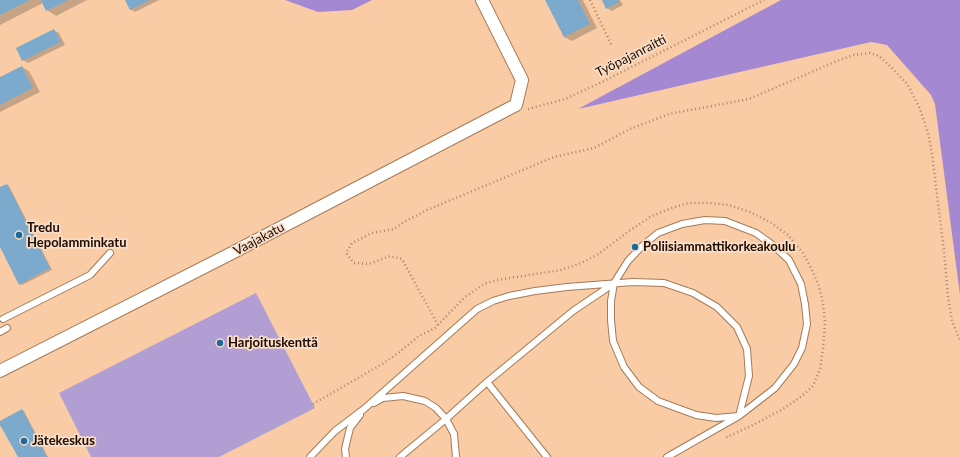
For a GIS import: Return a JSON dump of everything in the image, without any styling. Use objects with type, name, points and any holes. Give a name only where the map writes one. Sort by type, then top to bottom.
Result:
[{"type":"street","points":[[482,0],[522,80],[516,105]]},
{"type":"street","name":"Vaajakatu","points":[[0,370],[230,254],[516,105]]},
{"type":"lane","points":[[667,457],[739,416],[775,388],[794,364],[802,348],[807,324],[805,304],[800,284],[789,260],[774,246],[756,233],[725,221],[705,220],[682,224],[658,233],[642,246],[628,261],[614,283],[611,301],[613,341],[624,367],[640,387],[658,401],[696,415],[716,418],[739,416]]},
{"type":"lane","points":[[3,319],[90,275],[110,253]]},
{"type":"lane","points":[[310,457],[335,431],[364,409],[477,309],[493,301],[516,295],[567,287],[634,282],[664,283],[693,293],[717,307],[737,328],[747,349],[749,376],[739,416]]},
{"type":"lane","points":[[400,457],[446,419],[487,382],[573,311],[614,283]]},
{"type":"lane","points":[[0,332],[7,328]]},
{"type":"lane","points":[[487,382],[547,457]]},
{"type":"lane","points":[[346,457],[345,449],[350,428],[364,409],[384,398],[403,396],[425,401],[436,408],[446,419],[454,434],[456,457]]},
{"type":"path","points":[[590,0],[612,46]]},
{"type":"path","name":"Työpajanraitti","points":[[516,105],[526,109],[565,99],[602,82],[764,0]]},
{"type":"path","points":[[438,325],[402,259],[390,256],[369,264],[354,263],[346,253],[352,243],[372,233],[394,229],[427,210],[554,158],[594,148],[630,129],[669,114],[749,99],[837,61],[853,55],[870,53],[879,56],[889,64],[908,85],[920,109],[928,133],[944,251],[948,297],[952,321],[960,340]]},
{"type":"path","points":[[313,404],[384,363],[419,336],[435,328],[465,297],[484,284],[497,280],[561,270],[579,264],[597,255],[650,217],[688,203],[708,203],[729,205],[750,212],[770,222],[788,235],[803,253],[819,286],[823,303],[825,323],[820,368],[813,386],[783,408],[753,425],[719,441]]},
{"type":"shaded area","points":[[285,0],[372,0],[352,10],[318,12]]},
{"type":"shaded area","points":[[781,0],[960,0],[960,295],[935,104],[931,95],[887,45],[871,42],[578,109]]},
{"type":"shaded area","name":"Harjoituskenttä","points":[[256,293],[315,408],[219,457],[91,457],[59,393]]},
{"type":"building","points":[[0,0],[30,0],[0,15]]},
{"type":"building","points":[[41,0],[68,0],[46,11]]},
{"type":"building","points":[[125,0],[150,0],[130,10]]},
{"type":"building","points":[[545,0],[578,0],[590,24],[564,37]]},
{"type":"building","points":[[602,0],[618,0],[619,2],[606,9]]},
{"type":"building","points":[[54,29],[61,42],[22,61],[16,48]]},
{"type":"building","points":[[22,66],[33,88],[0,105],[0,77]]},
{"type":"building","points":[[7,184],[50,268],[19,285],[0,247],[0,187]]},
{"type":"building","name":"Jätekeskus","points":[[22,409],[47,457],[18,457],[0,425],[0,421]]},
{"type":"place","name":"Tredu Hepolamminkatu","points":[[19,235]]},
{"type":"place","name":"Poliisiammattikorkeakoulu","points":[[635,247]]},
{"type":"place","name":"Harjoituskenttä","points":[[220,343]]},
{"type":"place","name":"Jätekeskus","points":[[24,441]]}]
